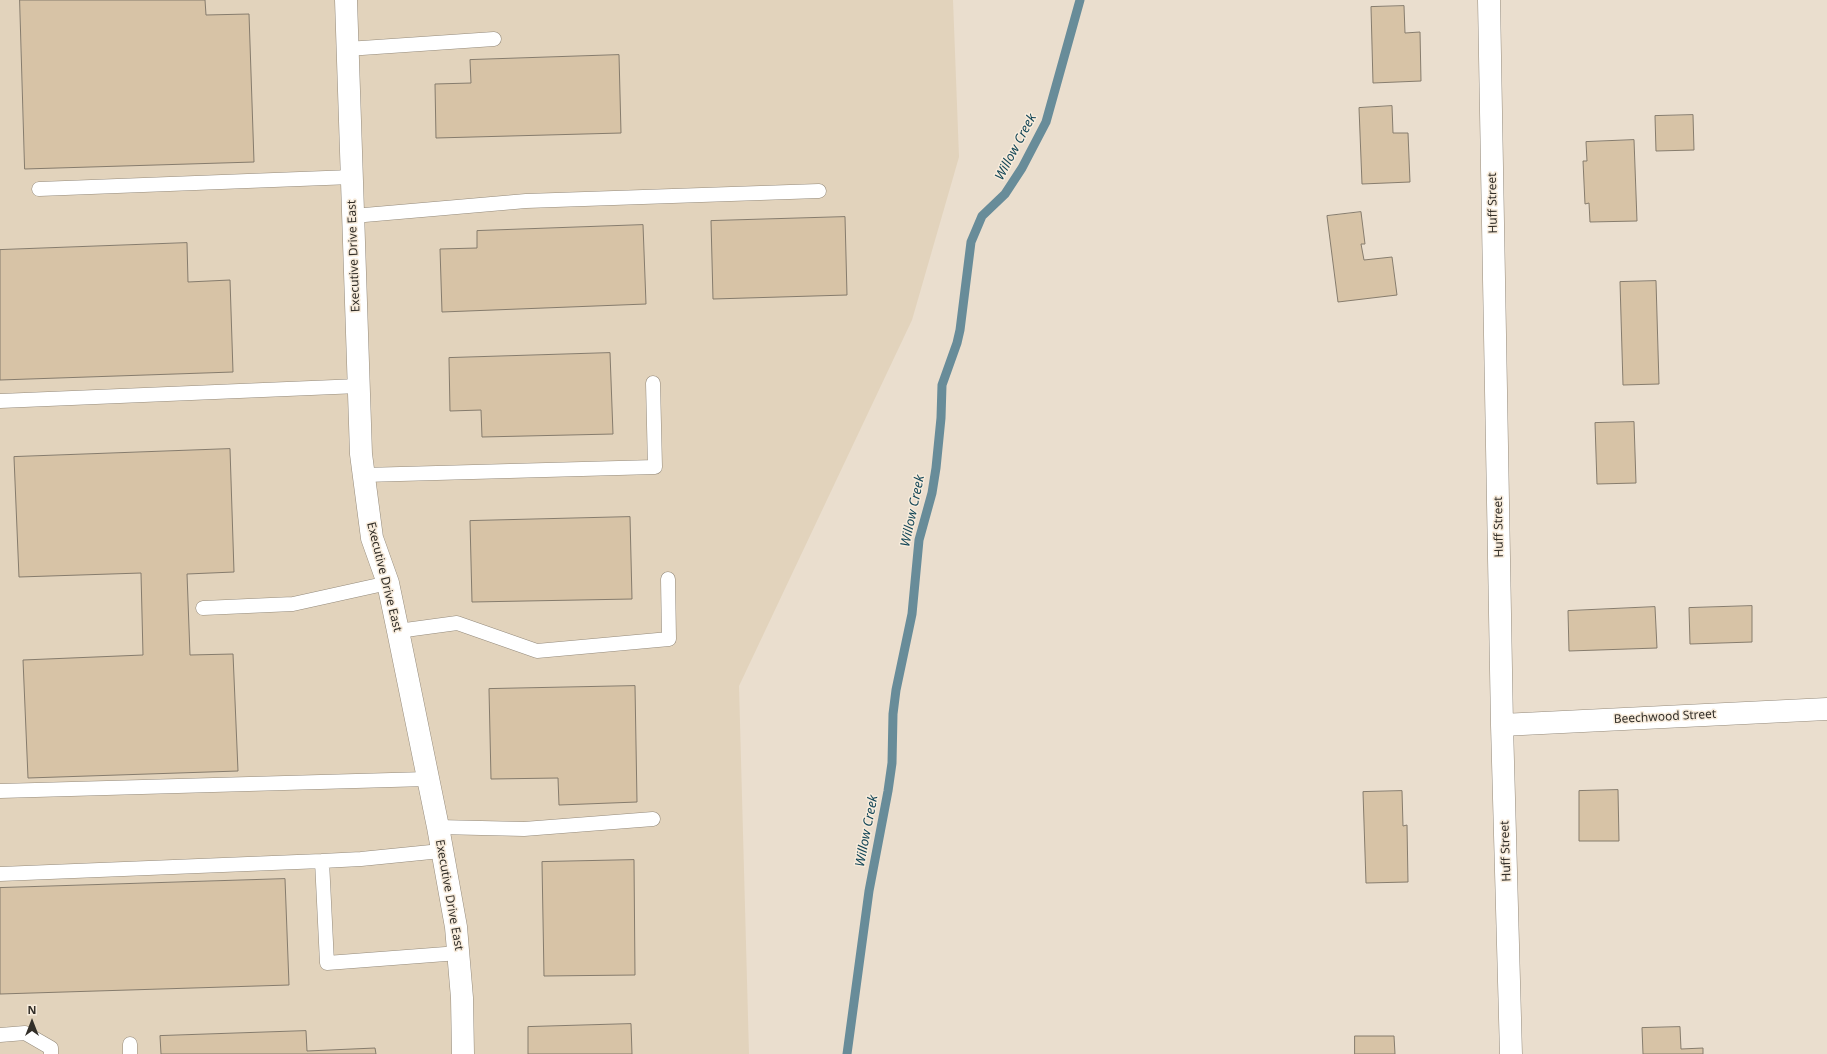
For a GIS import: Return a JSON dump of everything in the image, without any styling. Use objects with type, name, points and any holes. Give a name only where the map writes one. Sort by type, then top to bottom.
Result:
[{"type":"street","name":"Executive Drive East","points":[[346,0],[361,454],[372,538],[388,584],[438,827],[459,954],[463,1054]]},
{"type":"street","name":"Huff Street","points":[[1489,0],[1502,725],[1511,1054]]},
{"type":"street","name":"Beechwood Street","points":[[1502,725],[1827,710]]},
{"type":"lane","points":[[347,49],[494,39]]},
{"type":"lane","points":[[39,188],[352,177]]},
{"type":"lane","points":[[353,216],[526,201],[819,191]]},
{"type":"lane","points":[[364,475],[655,467],[654,383]]},
{"type":"lane","points":[[0,402],[359,386]]},
{"type":"lane","points":[[398,631],[457,623],[537,651],[669,640],[668,579]]},
{"type":"lane","points":[[203,608],[293,604],[388,584]]},
{"type":"lane","points":[[0,791],[427,779]]},
{"type":"lane","points":[[438,827],[524,828],[654,819]]},
{"type":"lane","points":[[0,874],[362,859],[441,851]]},
{"type":"lane","points":[[322,861],[327,963],[459,954]]},
{"type":"lane","points":[[0,1035],[26,1033],[51,1048],[51,1054]]},
{"type":"shaded area","points":[[0,0],[953,0],[959,157],[912,320],[739,686],[749,1054],[0,1054]]},
{"type":"building","points":[[20,0],[205,0],[206,15],[249,14],[254,162],[25,169]]},
{"type":"building","points":[[1404,6],[1405,33],[1420,32],[1421,81],[1373,83],[1371,7]]},
{"type":"building","points":[[619,55],[621,133],[436,138],[435,84],[471,83],[470,60]]},
{"type":"building","points":[[1392,106],[1393,133],[1408,133],[1410,182],[1362,184],[1359,108]]},
{"type":"building","points":[[1693,115],[1694,150],[1656,151],[1655,116]]},
{"type":"building","points":[[1634,140],[1637,221],[1590,222],[1589,203],[1585,204],[1583,161],[1587,161],[1586,142]]},
{"type":"building","points":[[1361,212],[1365,244],[1361,244],[1364,260],[1392,257],[1397,295],[1338,302],[1327,216]]},
{"type":"building","points":[[845,217],[847,295],[713,299],[711,221]]},
{"type":"building","points":[[643,225],[646,304],[442,312],[440,249],[477,248],[477,231]]},
{"type":"building","points":[[187,243],[188,282],[230,280],[233,372],[0,380],[0,250]]},
{"type":"building","points":[[1656,281],[1659,384],[1623,385],[1620,282]]},
{"type":"building","points":[[610,353],[613,434],[482,437],[481,410],[450,411],[449,358]]},
{"type":"building","points":[[1634,422],[1636,483],[1597,484],[1595,423]]},
{"type":"building","points":[[230,449],[234,572],[187,574],[190,655],[233,654],[238,771],[28,778],[23,660],[143,655],[141,573],[19,577],[14,457]]},
{"type":"building","points":[[630,517],[632,599],[472,602],[470,521]]},
{"type":"building","points":[[1752,606],[1752,642],[1690,644],[1689,608]]},
{"type":"building","points":[[1655,607],[1657,648],[1569,651],[1568,611]]},
{"type":"building","points":[[635,686],[637,802],[559,805],[558,778],[491,779],[489,689]]},
{"type":"building","points":[[1618,790],[1619,841],[1579,841],[1579,791]]},
{"type":"building","points":[[1402,791],[1403,826],[1407,825],[1408,882],[1366,883],[1363,792]]},
{"type":"building","points":[[634,860],[635,975],[544,976],[542,862]]},
{"type":"building","points":[[285,879],[289,985],[0,994],[0,888]]},
{"type":"building","points":[[631,1024],[632,1054],[528,1054],[528,1027]]},
{"type":"building","points":[[1680,1027],[1681,1049],[1703,1048],[1703,1054],[1643,1054],[1642,1028]]},
{"type":"building","points":[[306,1031],[307,1051],[375,1048],[376,1054],[161,1054],[160,1036]]},
{"type":"building","points":[[1355,1036],[1394,1036],[1395,1054],[1355,1054]]},
{"type":"waterway","name":"Willow Creek","points":[[847,1054],[869,891],[892,763],[893,714],[896,690],[912,614],[919,540],[932,493],[936,468],[941,418],[942,385],[960,330],[971,242],[982,216],[1005,194],[1022,168],[1046,122],[1080,0]]}]
